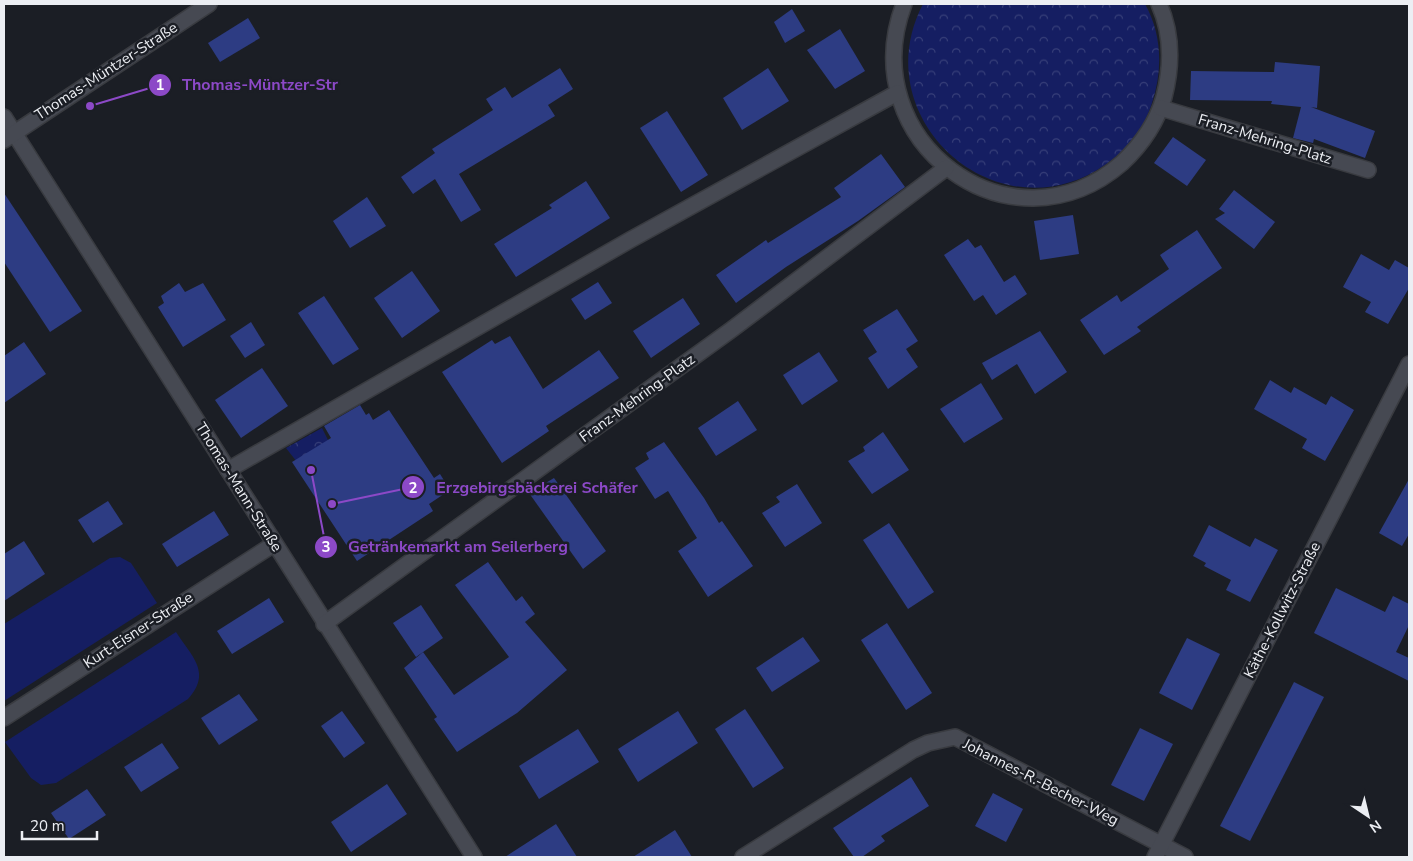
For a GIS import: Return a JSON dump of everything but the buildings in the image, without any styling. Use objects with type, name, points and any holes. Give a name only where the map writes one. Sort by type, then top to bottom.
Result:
[{"type":"street","name":"Thomas-Müntzer-Straße","points":[[8,136],[209,4]]},
{"type":"street","points":[[904,4],[895,32],[893,47],[897,93],[902,109],[917,137],[946,168],[964,180],[994,192],[1026,196],[1058,194],[1089,184],[1117,167],[1139,144],[1161,108],[1167,86],[1170,55],[1166,22],[1159,4]]},
{"type":"street","points":[[228,470],[621,245],[897,93]]},
{"type":"street","name":"Franz-Mehring-Platz","points":[[1161,108],[1368,170]]},
{"type":"street","name":"Thomas-Mann-Straße","points":[[4,118],[8,136],[228,470],[324,624],[474,857]]},
{"type":"street","name":"Franz-Mehring-Platz","points":[[324,624],[730,330],[946,168]]},
{"type":"street","name":"Käthe-Kollwitz-Straße","points":[[1158,851],[1409,364]]},
{"type":"street","name":"Kurt-Eisner-Straße","points":[[4,718],[274,544]]},
{"type":"street","name":"Johannes-R.-Becher-Weg","points":[[743,857],[913,750],[928,743],[955,737],[1158,851],[1185,857]]},
{"type":"green space","points":[[923,4],[1145,4],[1155,27],[1159,52],[1156,91],[1149,112],[1134,138],[1113,159],[1105,165],[1064,184],[1023,187],[985,177],[951,155],[926,125],[911,88],[909,47]]},
{"type":"green space","points":[[322,428],[329,442],[297,462],[286,448]]},
{"type":"green space","points":[[120,557],[131,563],[157,603],[4,701],[4,624],[110,558]]},
{"type":"green space","points":[[176,632],[193,657],[199,673],[195,689],[188,699],[56,783],[41,785],[31,778],[5,742]]},
{"type":"place","name":"Thomas-Müntzer-Str","points":[[90,106]]},
{"type":"place","name":"Getränkemarkt am Seilerberg","points":[[311,470]]},
{"type":"place","name":"Erzgebirgsbäckerei Schäfer","points":[[332,504]]}]
